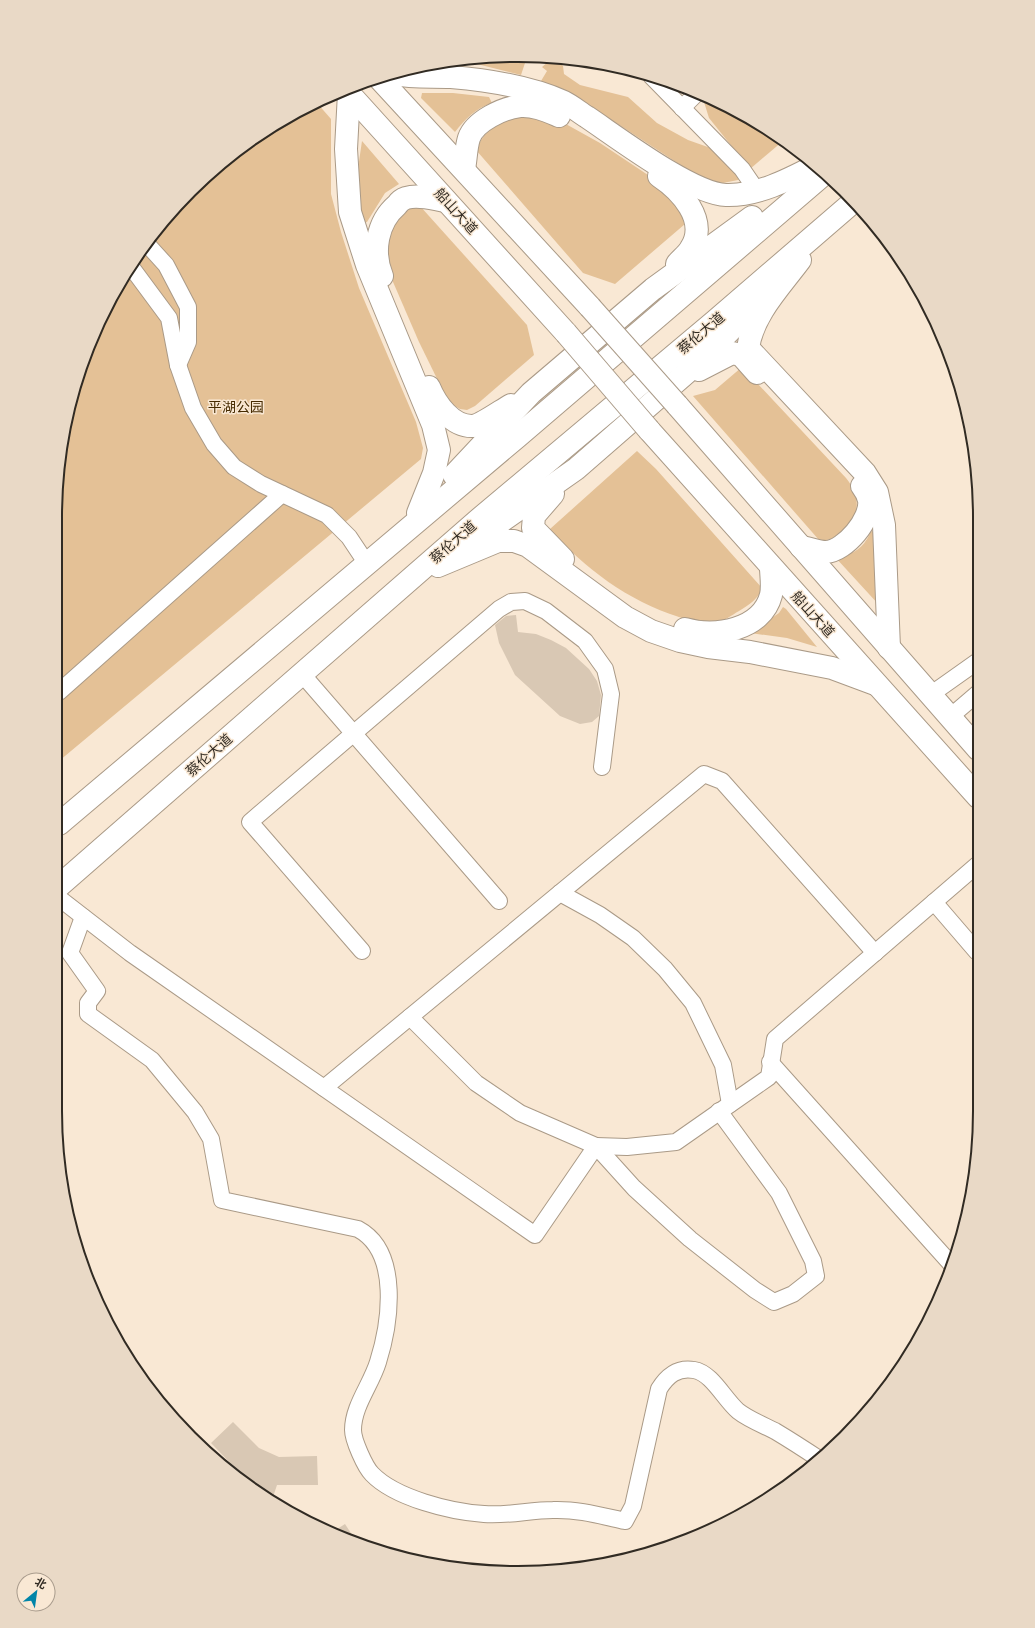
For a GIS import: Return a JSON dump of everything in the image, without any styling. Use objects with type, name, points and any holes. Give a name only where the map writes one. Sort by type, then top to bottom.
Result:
[{"type":"highway","points":[[408,76],[452,77],[524,89],[564,102],[676,175],[699,188],[726,195],[757,191],[775,186],[810,168]]},
{"type":"highway","points":[[383,83],[590,307],[675,394],[801,547],[973,743]]},
{"type":"highway","name":"船山大道","points":[[350,94],[566,333],[649,430],[973,792]]},
{"type":"highway","points":[[347,95],[346,149],[350,212],[367,265],[433,425],[439,450],[434,473],[418,513]]},
{"type":"highway","points":[[464,169],[469,137],[484,119],[520,106],[538,108],[573,121],[618,149],[670,184],[692,208],[697,229],[692,247],[653,290]]},
{"type":"highway","points":[[375,557],[531,393],[653,290],[814,171]]},
{"type":"highway","points":[[62,821],[820,177]]},
{"type":"highway","points":[[446,201],[418,196],[405,198],[392,209],[381,224],[377,245],[379,268],[433,396],[445,413],[460,424],[474,426],[531,393]]},
{"type":"highway","points":[[675,394],[700,361],[800,260],[850,206]]},
{"type":"highway","name":"蔡伦大道","points":[[62,883],[478,520],[850,206]]},
{"type":"highway","points":[[800,260],[755,322],[750,335],[748,348],[865,473],[877,492],[884,525],[889,648]]},
{"type":"highway","points":[[370,614],[576,468],[732,353],[741,356],[863,487],[869,500],[868,512],[857,531],[846,543],[826,552],[801,547]]},
{"type":"highway","points":[[576,468],[534,516],[533,528],[564,560],[628,606],[661,622],[694,632],[718,632],[740,628],[753,620],[764,610],[771,594],[771,567]]},
{"type":"highway","points":[[438,566],[498,541],[514,541],[528,546],[625,617],[651,631],[687,643],[750,652],[832,668],[877,685]]},
{"type":"street","points":[[659,85],[742,169],[757,191]]},
{"type":"street","points":[[682,108],[693,97]]},
{"type":"street","points":[[150,248],[166,265],[188,306],[188,342],[178,365]]},
{"type":"street","points":[[134,271],[169,318],[178,365],[192,408],[214,444],[234,468],[261,484],[327,515],[349,537],[375,557]]},
{"type":"street","points":[[62,689],[282,494]]},
{"type":"street","points":[[362,951],[250,822],[499,609],[510,602],[524,601],[546,610],[585,641],[605,669],[610,694],[602,768]]},
{"type":"street","points":[[930,695],[973,665]]},
{"type":"street","points":[[302,674],[499,901]]},
{"type":"street","points":[[950,717],[973,697]]},
{"type":"street","points":[[324,1088],[704,774],[722,781],[875,953]]},
{"type":"street","points":[[410,1017],[476,1083],[520,1113],[596,1146],[627,1147],[676,1142],[769,1077],[770,1062],[775,1039],[973,868]]},
{"type":"street","points":[[560,893],[600,915],[633,938],[665,969],[693,1003],[723,1065],[725,1108],[779,1193],[813,1261],[816,1276],[793,1294],[774,1302],[755,1290],[690,1239],[634,1188],[596,1146]]},
{"type":"street","points":[[62,900],[130,953],[535,1234],[596,1146]]},
{"type":"street","points":[[934,902],[973,947]]},
{"type":"street","points":[[83,917],[70,953],[97,991],[88,1003],[88,1014],[152,1060],[196,1112],[211,1139],[222,1200],[358,1229],[367,1234],[377,1245],[384,1261],[390,1294],[388,1314],[378,1363],[357,1411],[353,1431],[359,1450],[371,1474],[396,1491],[437,1507],[485,1515],[554,1510],[625,1521],[633,1506],[659,1389],[666,1378],[677,1370],[693,1370],[708,1378],[728,1402],[740,1412],[787,1438],[814,1456]]},
{"type":"street","points":[[770,1062],[948,1260]]},
{"type":"green space","points":[[525,62],[521,75],[477,64]]},
{"type":"green space","points":[[547,63],[561,64],[564,74],[580,85],[628,97],[657,123],[688,140],[719,151],[741,176],[738,180],[723,183],[705,181],[575,96],[541,81],[547,71],[542,67]]},
{"type":"green space","points":[[422,93],[453,93],[489,97],[492,103],[471,114],[455,132],[421,98]]},
{"type":"green space","points":[[704,102],[745,123],[779,145],[750,169],[709,118]]},
{"type":"green space","name":"平湖公园","points":[[320,107],[331,119],[331,194],[341,232],[359,288],[416,422],[423,448],[421,459],[62,758],[63,488],[71,429],[86,371],[97,343],[109,316],[139,264],[156,240],[195,195],[240,156],[264,139]]},
{"type":"green space","points":[[519,114],[564,123],[600,143],[657,181],[686,216],[685,224],[615,284],[583,273],[476,150],[488,131]]},
{"type":"green space","points":[[362,141],[399,184],[385,193],[367,222],[360,224],[356,182]]},
{"type":"green space","points":[[409,206],[420,206],[527,325],[534,355],[475,406],[467,410],[460,409],[453,405],[446,397],[419,342],[390,275],[386,238],[391,223]]},
{"type":"green space","points":[[742,367],[851,485],[856,499],[856,513],[848,526],[834,537],[826,540],[819,540],[693,396],[715,390]]},
{"type":"green space","points":[[637,451],[656,469],[762,588],[759,595],[746,607],[721,621],[714,623],[696,622],[660,610],[642,602],[608,582],[577,557],[550,529]]},
{"type":"green space","points":[[872,531],[875,533],[880,606],[835,557],[849,554],[857,550],[861,547]]},
{"type":"green space","points":[[783,607],[817,647],[787,638],[750,633],[779,613]]},
{"type":"building","points":[[516,615],[518,632],[536,634],[551,640],[566,648],[589,669],[597,681],[601,695],[599,716],[592,722],[580,724],[560,716],[515,675],[499,643],[495,625],[506,616]]},
{"type":"building","points":[[233,1422],[259,1448],[279,1457],[317,1456],[318,1485],[277,1485],[274,1495],[235,1468],[211,1443]]},
{"type":"building","points":[[345,1524],[352,1534],[343,1531],[338,1529]]}]
